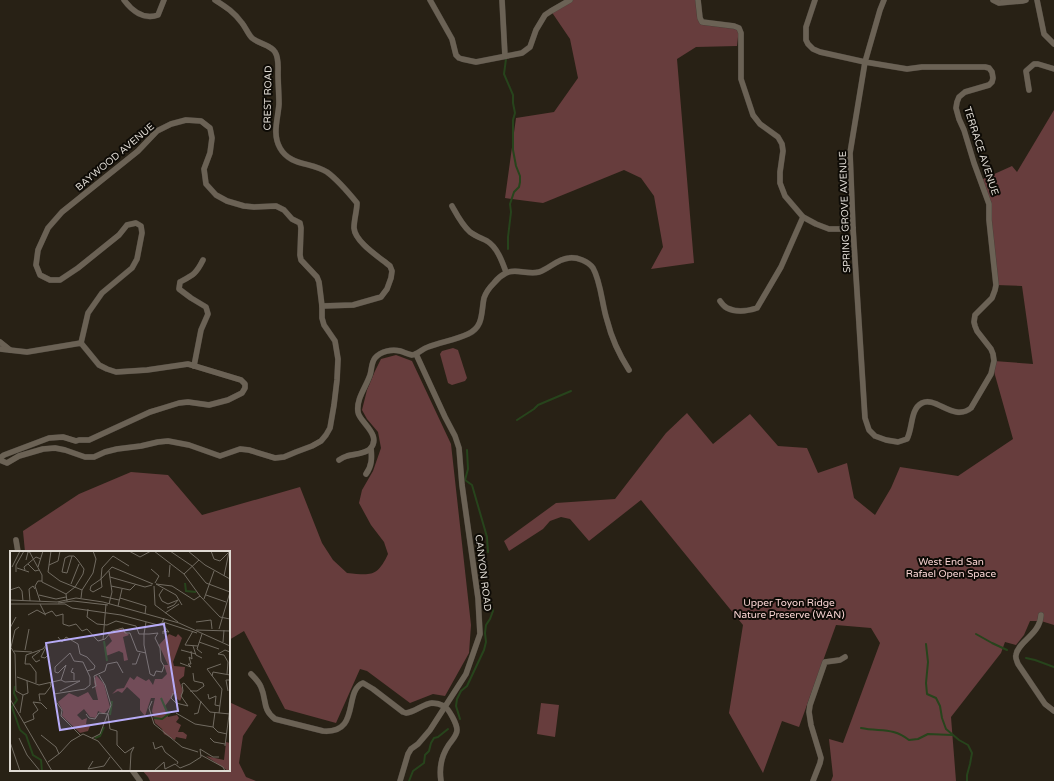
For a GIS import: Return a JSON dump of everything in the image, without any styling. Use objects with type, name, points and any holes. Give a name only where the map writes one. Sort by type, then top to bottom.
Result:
[{"type":"street","points":[[124,0],[130,8],[140,15],[152,17],[158,15],[164,0]]},
{"type":"street","name":"CREST ROAD","points":[[215,0],[231,10],[251,37],[273,49],[276,53],[278,65],[279,104],[275,130],[276,141],[280,150],[286,157],[292,160],[327,172],[341,185],[357,203],[354,227],[355,234],[359,240],[390,266],[392,271],[387,289],[381,297],[353,305],[322,306]]},
{"type":"street","points":[[430,0],[452,40],[458,58],[476,62],[522,53],[527,50],[536,30],[546,15],[570,0]]},
{"type":"street","points":[[502,0],[505,56]]},
{"type":"street","points":[[698,0],[700,18],[702,22],[739,28],[741,33],[741,79],[753,115],[760,124],[778,138],[782,144],[783,151],[780,183],[785,196],[803,217],[816,224],[829,229],[853,228]]},
{"type":"street","name":"TERRACE AVENUE","points":[[815,0],[806,27],[806,40],[813,49],[820,52],[865,62],[907,68],[984,67],[989,68],[992,72],[993,78],[989,85],[965,92],[959,96],[956,108],[989,204],[989,220],[996,285],[994,295],[975,315],[974,322],[977,331],[994,354],[991,374],[968,411],[963,413],[957,412],[933,403],[922,402],[914,412],[907,439],[898,442],[886,440],[876,436],[869,430],[865,418],[864,403]]},
{"type":"street","name":"SPRING GROVE AVENUE","points":[[864,403],[850,153],[865,62],[884,0]]},
{"type":"street","points":[[993,0],[999,3],[1026,0]]},
{"type":"street","points":[[1037,0],[1044,34],[1054,44]]},
{"type":"street","points":[[1029,90],[1026,71],[1034,64],[1054,69]]},
{"type":"street","name":"BAYWOOD AVENUE","points":[[0,458],[2,462],[7,463],[19,456],[43,449],[55,448],[85,457],[94,457],[117,449],[168,441],[189,445],[220,456],[240,449],[249,450],[275,458],[284,457],[312,446],[321,441],[330,428],[337,380],[338,358],[335,340],[324,325],[322,318],[319,282],[317,277],[301,260],[302,228],[300,223],[292,219],[284,210],[276,206],[244,206],[216,195],[206,184],[204,169],[210,154],[212,138],[210,128],[201,121],[186,120],[171,124],[157,131],[138,151],[62,212],[48,228],[38,250],[36,265],[40,275],[50,280],[60,280],[78,268],[119,235],[127,225],[136,223],[141,226],[142,233],[137,259],[132,268],[102,293],[88,313],[81,343]]},
{"type":"street","points":[[452,206],[458,217],[471,233],[490,243],[496,250],[506,272]]},
{"type":"street","points":[[720,302],[727,308],[737,311],[747,311],[757,308],[781,267],[803,217]]},
{"type":"street","points":[[366,474],[371,465],[371,448],[373,438],[371,431],[358,415],[357,411],[359,399],[370,376],[374,360],[378,355],[390,350],[400,351],[412,355],[416,354],[420,350],[472,332],[480,322],[484,297],[487,291],[506,272],[538,272],[559,261],[570,258],[581,260],[589,264],[595,273],[607,320],[622,360],[629,370]]},
{"type":"street","points":[[194,366],[201,330],[208,314],[206,307],[191,298],[179,288],[180,282],[194,274],[199,269],[203,260]]},
{"type":"street","points":[[0,342],[11,350]]},
{"type":"street","points":[[0,349],[27,352],[81,343],[99,365],[116,372],[147,370],[188,364],[241,380],[245,384],[245,388],[242,393],[228,400],[209,405],[188,402],[179,403],[150,412],[89,440],[76,441],[63,437],[49,438],[4,455],[0,458]]},
{"type":"street","name":"CANYON ROAD","points":[[400,781],[408,754],[411,749],[418,744],[430,730],[466,674],[480,634],[478,598],[462,485],[459,448],[455,436],[416,354]]},
{"type":"street","points":[[339,460],[345,456],[367,451],[371,448]]},
{"type":"street","points":[[16,540],[18,551]]},
{"type":"street","points":[[1041,615],[1041,621],[1036,630],[1017,650],[1015,657],[1018,664],[1045,704],[1054,711]]},
{"type":"street","points":[[813,781],[821,758],[810,720],[810,705],[826,662],[840,660],[845,657]]},
{"type":"street","points":[[251,674],[260,685],[267,711],[275,719],[323,731],[337,731],[344,724],[348,718],[355,692],[358,686],[364,683],[406,713],[432,703],[445,707],[457,726],[457,732],[440,763],[441,781]]},
{"type":"street","points":[[133,771],[140,781]]},
{"type":"green space","points":[[572,0],[698,0],[702,22],[739,28],[737,46],[696,47],[677,59],[694,263],[651,269],[663,247],[654,196],[641,178],[624,170],[543,203],[505,198],[516,118],[554,112],[578,78],[570,39],[551,11]]},
{"type":"green space","name":"West End San Rafael Open Space","points":[[1054,110],[1054,625],[1041,621],[1030,621],[1024,635],[1016,645],[1005,642],[1001,653],[951,717],[956,781],[831,781],[833,776],[829,739],[843,743],[880,643],[871,628],[836,625],[799,727],[782,721],[763,773],[729,713],[743,625],[641,500],[589,541],[570,519],[561,517],[550,521],[543,529],[509,551],[504,541],[556,503],[615,499],[666,433],[687,413],[713,444],[750,414],[778,446],[807,448],[818,473],[847,463],[854,498],[875,515],[891,488],[900,467],[958,476],[1013,439],[993,368],[994,361],[1033,364],[1022,286],[996,285],[989,204],[981,180],[1012,166],[1017,172]]},
{"type":"green space","points":[[453,348],[458,350],[467,378],[465,381],[452,385],[448,383],[440,354],[442,351]]},
{"type":"green space","points":[[396,355],[412,361],[451,444],[471,625],[469,653],[445,696],[433,694],[410,703],[367,671],[360,669],[336,723],[285,709],[244,631],[230,639],[230,551],[25,551],[23,531],[79,494],[131,472],[168,475],[202,515],[300,487],[322,543],[333,560],[347,573],[367,574],[376,571],[384,562],[388,554],[384,542],[371,525],[359,503],[362,490],[373,471],[381,448],[378,432],[367,419],[362,410],[367,390],[381,359]]},
{"type":"green space","points":[[230,702],[257,715],[243,736],[239,763],[246,777],[256,781],[150,781],[143,771],[230,771]]},
{"type":"green space","points":[[541,703],[559,705],[555,737],[537,734]]},
{"type":"waterway","points":[[506,59],[504,74],[513,95],[515,113],[513,120],[513,150],[516,166],[520,176],[519,187],[514,192],[510,204],[511,212],[508,249]]},
{"type":"waterway","points":[[517,420],[538,405],[571,391]]},
{"type":"waterway","points":[[467,450],[468,469],[465,480],[472,485],[487,537],[488,552]]},
{"type":"waterway","points":[[460,719],[456,706],[457,699],[461,691],[467,686],[484,650],[486,642],[486,625],[493,611],[490,602]]},
{"type":"waterway","points":[[976,634],[1007,650]]},
{"type":"waterway","points":[[926,644],[928,662],[926,683],[927,694],[936,698],[940,706],[946,729],[959,740],[968,745],[972,753],[967,781]]},
{"type":"waterway","points":[[1026,658],[1054,667]]},
{"type":"waterway","points":[[861,728],[897,733],[909,740],[918,739],[928,734],[952,735]]},
{"type":"waterway","points":[[409,781],[413,771],[424,763],[425,755],[429,751],[434,738],[438,737],[448,729]]},
{"type":"park label","name":"Upper Toyon Ridge Nature Preserve (WAN)","points":[[789,608]]}]
